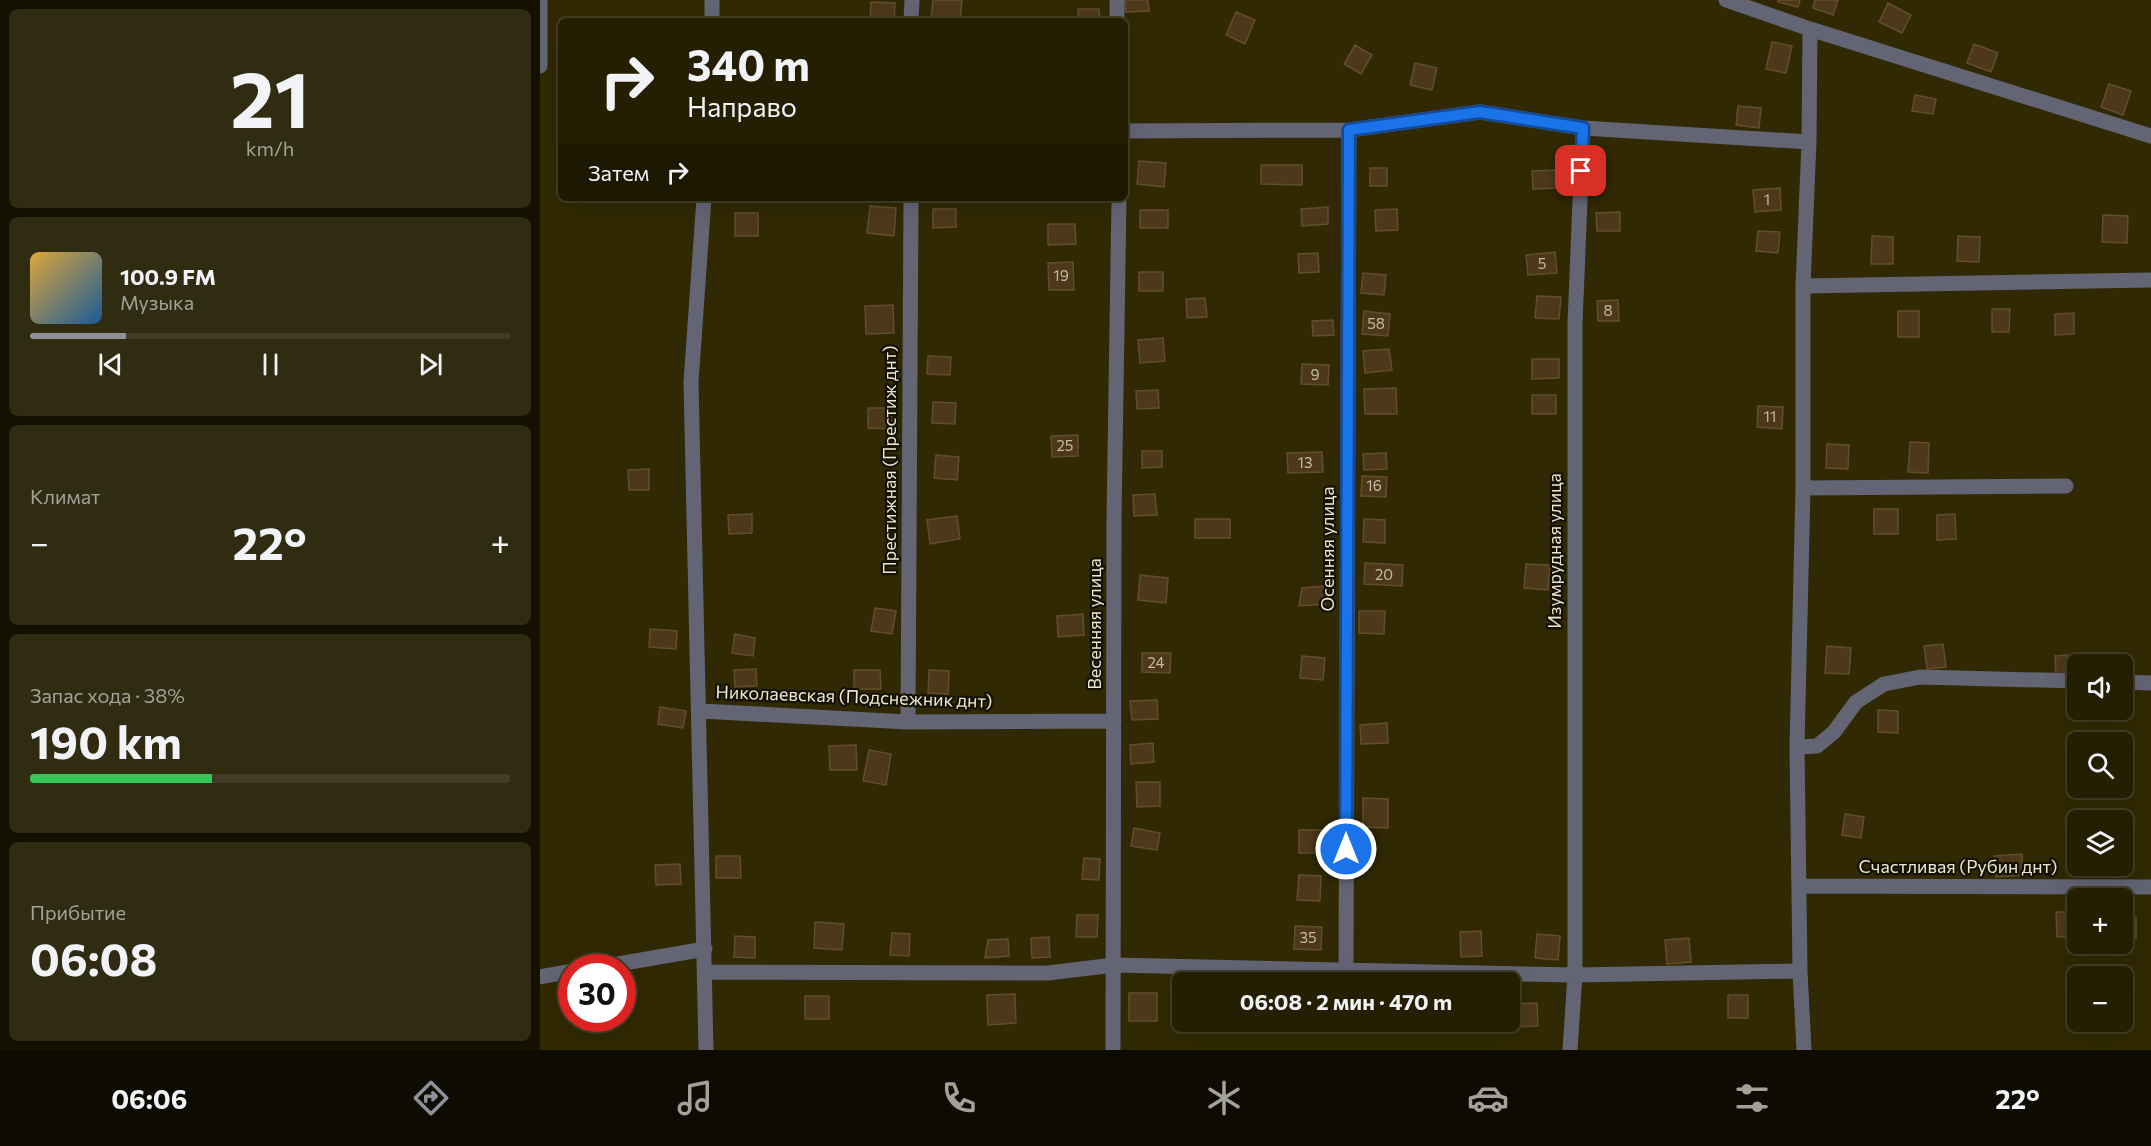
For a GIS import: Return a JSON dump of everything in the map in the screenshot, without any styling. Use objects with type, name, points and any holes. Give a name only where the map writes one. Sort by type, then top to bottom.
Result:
[{"type":"street","points":[[540,0],[540,66]]},
{"type":"street","points":[[712,0],[712,18]]},
{"type":"street","points":[[912,0],[912,18]]},
{"type":"street","points":[[1117,0],[1118,18]]},
{"type":"street","points":[[1726,0],[2151,136]]},
{"type":"street","points":[[1804,1050],[1800,971],[1797,747],[1803,488],[1803,286],[1809,142],[1810,28]]},
{"type":"street","points":[[1128,131],[1349,130],[1480,112],[1583,128],[1809,142]]},
{"type":"street","name":"Изумрудная улица","points":[[1570,1050],[1575,975],[1575,323],[1583,128]]},
{"type":"street","name":"Осенняя улица","points":[[1346,969],[1349,130]]},
{"type":"street","points":[[704,201],[691,382],[706,1050]]},
{"type":"street","name":"Престижная (Престиж днт)","points":[[908,722],[911,201]]},
{"type":"street","name":"Весенняя улица","points":[[1113,1050],[1114,520],[1119,201]]},
{"type":"street","points":[[1803,286],[2151,280]]},
{"type":"street","points":[[1803,488],[2066,486]]},
{"type":"street","points":[[1797,747],[1817,746],[1834,732],[1856,702],[1884,684],[1920,677],[2067,681]]},
{"type":"street","points":[[2133,682],[2151,683]]},
{"type":"street","name":"Николаевская (Подснежник днт)","points":[[700,711],[908,722],[1114,721]]},
{"type":"street","name":"Счастливая (Рубин днт)","points":[[1800,886],[2151,887]]},
{"type":"street","points":[[636,961],[705,950]]},
{"type":"street","points":[[706,972],[1048,974],[1114,964],[1575,975],[1800,971]]},
{"type":"street","points":[[540,977],[558,974]]},
{"type":"building","points":[[933,0],[962,0],[960,18],[931,18]]},
{"type":"building","points":[[1125,0],[1148,0],[1149,11],[1126,12]]},
{"type":"building","points":[[1778,0],[1800,0],[1798,7],[1778,2]]},
{"type":"building","points":[[1815,0],[1838,0],[1833,15],[1813,8]]},
{"type":"building","points":[[871,2],[895,3],[894,18],[870,18]]},
{"type":"building","points":[[1888,3],[1911,15],[1902,33],[1879,22]]},
{"type":"building","points":[[1078,9],[1099,9],[1100,18],[1078,18]]},
{"type":"building","points":[[1236,12],[1255,20],[1245,44],[1226,35]]},
{"type":"building","points":[[1772,42],[1792,46],[1786,73],[1766,69]]},
{"type":"building","points":[[1974,44],[1998,53],[1991,72],[1967,63]]},
{"type":"building","points":[[1355,45],[1372,55],[1361,74],[1344,64]]},
{"type":"building","points":[[1415,63],[1437,68],[1432,90],[1410,85]]},
{"type":"building","points":[[2109,84],[2131,91],[2123,115],[2101,107]]},
{"type":"building","points":[[1915,95],[1936,99],[1933,114],[1912,111]]},
{"type":"building","points":[[1738,106],[1761,108],[1759,128],[1736,125]]},
{"type":"building","points":[[1139,161],[1166,163],[1164,187],[1137,184]]},
{"type":"building","points":[[1261,165],[1302,165],[1302,185],[1261,184]]},
{"type":"building","points":[[1370,168],[1387,168],[1387,186],[1370,186]]},
{"type":"building","points":[[1559,170],[1560,188],[1533,189],[1532,171]]},
{"type":"building","points":[[1780,188],[1781,210],[1755,212],[1753,190]]},
{"type":"building","points":[[870,206],[896,208],[894,236],[867,233]]},
{"type":"building","points":[[1328,207],[1328,224],[1302,226],[1301,209]]},
{"type":"building","points":[[933,209],[956,209],[956,227],[933,228]]},
{"type":"building","points":[[1397,209],[1398,230],[1376,231],[1375,210]]},
{"type":"building","points":[[1140,210],[1168,210],[1168,228],[1140,228]]},
{"type":"building","points":[[1620,212],[1620,231],[1597,231],[1596,213]]},
{"type":"building","points":[[735,213],[758,213],[758,236],[735,236]]},
{"type":"building","points":[[2103,215],[2128,216],[2127,243],[2102,242]]},
{"type":"building","points":[[1048,224],[1075,224],[1076,244],[1048,245]]},
{"type":"building","points":[[1758,231],[1780,232],[1778,253],[1756,251]]},
{"type":"building","points":[[1872,236],[1893,237],[1893,264],[1871,264]]},
{"type":"building","points":[[1958,236],[1980,237],[1979,262],[1957,261]]},
{"type":"building","points":[[1555,252],[1557,273],[1528,275],[1526,255]]},
{"type":"building","points":[[1318,253],[1319,272],[1299,273],[1298,254]]},
{"type":"building","points":[[1073,262],[1074,290],[1049,290],[1048,263]]},
{"type":"building","points":[[1139,272],[1163,272],[1163,291],[1139,291]]},
{"type":"building","points":[[1363,273],[1386,275],[1384,295],[1361,293]]},
{"type":"building","points":[[1537,296],[1561,297],[1559,319],[1535,318]]},
{"type":"building","points":[[1205,298],[1207,317],[1187,318],[1186,299]]},
{"type":"building","points":[[1618,300],[1619,321],[1598,321],[1597,301]]},
{"type":"building","points":[[893,305],[894,333],[866,334],[865,306]]},
{"type":"building","points":[[1992,309],[2010,309],[2009,332],[1992,332]]},
{"type":"building","points":[[1364,311],[1390,314],[1388,336],[1362,334]]},
{"type":"building","points":[[1898,311],[1919,311],[1919,337],[1898,337]]},
{"type":"building","points":[[2074,313],[2074,334],[2055,335],[2055,314]]},
{"type":"building","points":[[1333,320],[1334,335],[1313,336],[1312,321]]},
{"type":"building","points":[[1163,338],[1165,361],[1140,363],[1138,340]]},
{"type":"building","points":[[1389,349],[1392,370],[1365,373],[1363,351]]},
{"type":"building","points":[[928,356],[951,357],[950,375],[927,374]]},
{"type":"building","points":[[1532,359],[1559,359],[1559,378],[1532,379]]},
{"type":"building","points":[[1302,364],[1329,365],[1328,385],[1301,384]]},
{"type":"building","points":[[1396,388],[1397,414],[1365,414],[1364,389]]},
{"type":"building","points":[[1158,390],[1159,408],[1137,409],[1136,391]]},
{"type":"building","points":[[1532,395],[1556,395],[1556,414],[1532,414]]},
{"type":"building","points":[[933,402],[956,403],[955,424],[932,423]]},
{"type":"building","points":[[1758,406],[1783,407],[1782,429],[1757,427]]},
{"type":"building","points":[[868,408],[892,408],[892,429],[868,428]]},
{"type":"building","points":[[1078,435],[1078,456],[1052,457],[1051,436]]},
{"type":"building","points":[[1910,442],[1929,443],[1928,473],[1908,472]]},
{"type":"building","points":[[1827,444],[1849,445],[1848,469],[1826,468]]},
{"type":"building","points":[[1142,451],[1162,451],[1162,467],[1142,468]]},
{"type":"building","points":[[1322,452],[1323,472],[1288,473],[1287,453]]},
{"type":"building","points":[[1386,453],[1387,469],[1364,470],[1363,454]]},
{"type":"building","points":[[936,455],[959,457],[957,480],[934,478]]},
{"type":"building","points":[[649,469],[649,490],[629,490],[628,470]]},
{"type":"building","points":[[1362,476],[1387,477],[1386,497],[1361,496]]},
{"type":"building","points":[[1155,494],[1157,515],[1134,516],[1133,495]]},
{"type":"building","points":[[1874,509],[1898,509],[1898,534],[1874,534]]},
{"type":"building","points":[[752,514],[752,533],[729,534],[728,515]]},
{"type":"building","points":[[1955,514],[1956,539],[1937,540],[1937,515]]},
{"type":"building","points":[[957,516],[960,539],[930,544],[927,520]]},
{"type":"building","points":[[1195,519],[1230,519],[1230,538],[1195,538]]},
{"type":"building","points":[[1364,519],[1385,520],[1385,543],[1363,542]]},
{"type":"building","points":[[1365,563],[1403,565],[1402,586],[1364,584]]},
{"type":"building","points":[[1526,564],[1550,565],[1548,590],[1524,588]]},
{"type":"building","points":[[1140,575],[1168,578],[1166,603],[1138,600]]},
{"type":"building","points":[[1324,586],[1325,604],[1299,606],[1302,588]]},
{"type":"building","points":[[875,608],[896,611],[892,634],[871,631]]},
{"type":"building","points":[[1359,611],[1385,611],[1384,634],[1359,633]]},
{"type":"building","points":[[1083,614],[1084,635],[1058,637],[1057,616]]},
{"type":"building","points":[[650,629],[677,631],[676,649],[649,647]]},
{"type":"building","points":[[735,634],[755,638],[753,656],[732,653]]},
{"type":"building","points":[[1943,644],[1946,667],[1927,669],[1924,646]]},
{"type":"building","points":[[1827,646],[1851,648],[1849,674],[1825,673]]},
{"type":"building","points":[[1142,653],[1171,653],[1170,673],[1142,672]]},
{"type":"building","points":[[2067,655],[2067,676],[2056,677],[2055,656]]},
{"type":"building","points":[[1302,656],[1325,658],[1323,680],[1300,678]]},
{"type":"building","points":[[756,669],[757,686],[735,687],[734,670]]},
{"type":"building","points":[[854,670],[880,670],[881,689],[854,689]]},
{"type":"building","points":[[929,670],[949,671],[948,694],[928,693]]},
{"type":"building","points":[[1157,700],[1158,719],[1132,720],[1130,701]]},
{"type":"building","points":[[660,707],[686,711],[683,728],[658,724]]},
{"type":"building","points":[[1878,710],[1898,711],[1898,733],[1878,732]]},
{"type":"building","points":[[1387,723],[1388,743],[1361,744],[1360,725]]},
{"type":"building","points":[[1153,743],[1154,762],[1131,764],[1130,745]]},
{"type":"building","points":[[856,745],[857,770],[830,770],[829,746]]},
{"type":"building","points":[[869,750],[891,754],[886,785],[863,781]]},
{"type":"building","points":[[1136,782],[1160,782],[1160,806],[1137,807]]},
{"type":"building","points":[[1363,798],[1388,799],[1388,828],[1363,827]]},
{"type":"building","points":[[1845,814],[1864,817],[1861,838],[1842,835]]},
{"type":"building","points":[[1134,828],[1160,833],[1157,850],[1131,846]]},
{"type":"building","points":[[1299,830],[1325,830],[1326,853],[1299,853]]},
{"type":"building","points":[[2022,854],[2023,875],[1996,877],[1994,856]]},
{"type":"building","points":[[716,856],[740,856],[741,878],[716,878]]},
{"type":"building","points":[[1084,858],[1100,859],[1099,880],[1082,879]]},
{"type":"building","points":[[680,864],[681,884],[656,885],[655,865]]},
{"type":"building","points":[[1299,875],[1321,876],[1320,901],[1297,900]]},
{"type":"building","points":[[2056,912],[2067,912],[2067,937],[2057,937]]},
{"type":"building","points":[[1077,915],[1098,915],[1097,937],[1076,937]]},
{"type":"building","points":[[2133,918],[2136,918],[2136,938],[2133,938]]},
{"type":"building","points":[[815,922],[844,924],[842,950],[814,948]]},
{"type":"building","points":[[1295,926],[1322,927],[1321,950],[1294,949]]},
{"type":"building","points":[[1481,931],[1482,956],[1461,957],[1460,932]]},
{"type":"building","points":[[892,933],[910,934],[909,956],[890,955]]},
{"type":"building","points":[[1537,934],[1560,936],[1558,960],[1535,958]]},
{"type":"building","points":[[735,936],[755,937],[755,958],[734,957]]},
{"type":"building","points":[[1049,937],[1050,957],[1032,958],[1031,938]]},
{"type":"building","points":[[1689,938],[1691,962],[1667,964],[1665,940]]},
{"type":"building","points":[[1008,939],[1009,956],[985,958],[988,940]]},
{"type":"building","points":[[1129,993],[1157,993],[1157,1021],[1129,1021]]},
{"type":"building","points":[[1015,994],[1016,1023],[988,1025],[987,995]]},
{"type":"building","points":[[1728,995],[1748,995],[1748,1018],[1728,1018]]},
{"type":"building","points":[[805,996],[829,996],[829,1019],[805,1019]]},
{"type":"building","points":[[1537,1003],[1538,1026],[1520,1027],[1520,1004]]},
{"type":"route","points":[[1346,849],[1349,130],[1480,112],[1583,128],[1581,171]]}]
